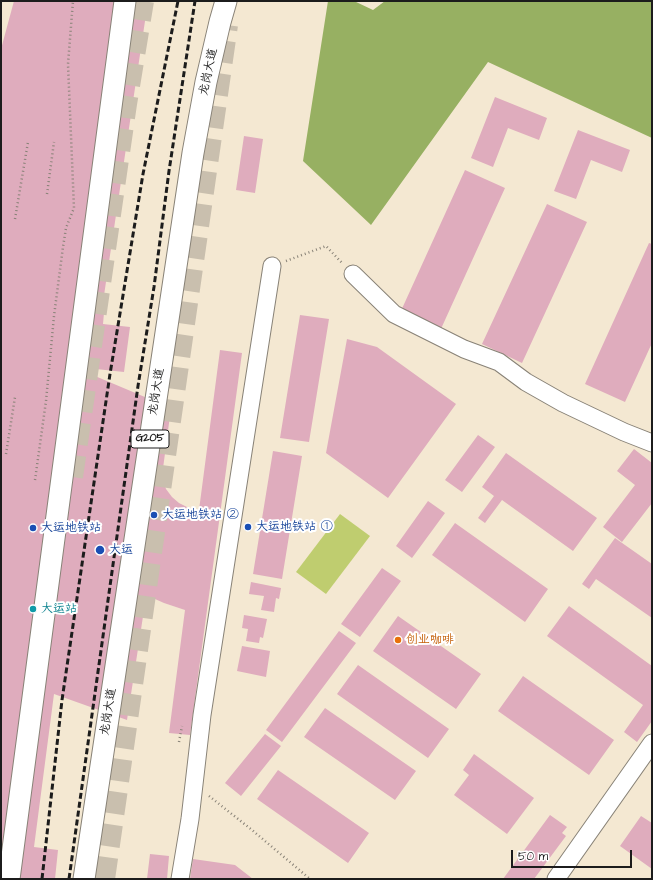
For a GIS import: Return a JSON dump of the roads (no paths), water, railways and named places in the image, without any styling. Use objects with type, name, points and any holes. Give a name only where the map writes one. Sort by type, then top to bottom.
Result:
[{"type":"main road","points":[[9,879],[125,1]]},
{"type":"main road","points":[[220,22],[222,1]]},
{"type":"main road","name":"龙岗大道","points":[[84,879],[193,153],[206,82],[226,1]]},
{"type":"street","points":[[180,879],[190,819],[202,715],[272,266]]},
{"type":"street","points":[[353,274],[394,314],[464,349],[499,362],[526,382],[563,402],[624,432],[652,443]]},
{"type":"street","points":[[556,879],[652,743]]},
{"type":"tunnel","points":[[72,477],[126,104],[143,1]]},
{"type":"tunnel","points":[[104,879],[227,25]]},
{"type":"railway","points":[[42,879],[62,700],[110,374],[143,174],[178,1]]},
{"type":"railway","points":[[69,879],[138,386],[154,287],[169,171],[195,1]]},
{"type":"place","name":"大运地铁站 ②","points":[[154,515]]},
{"type":"place","name":"大运地铁站 ①","points":[[248,527]]},
{"type":"place","name":"大运地铁站","points":[[33,528]]},
{"type":"place","name":"大运","points":[[100,550]]},
{"type":"place","name":"大运站","points":[[33,609]]},
{"type":"place","name":"创业咖啡","points":[[398,640]]}]
